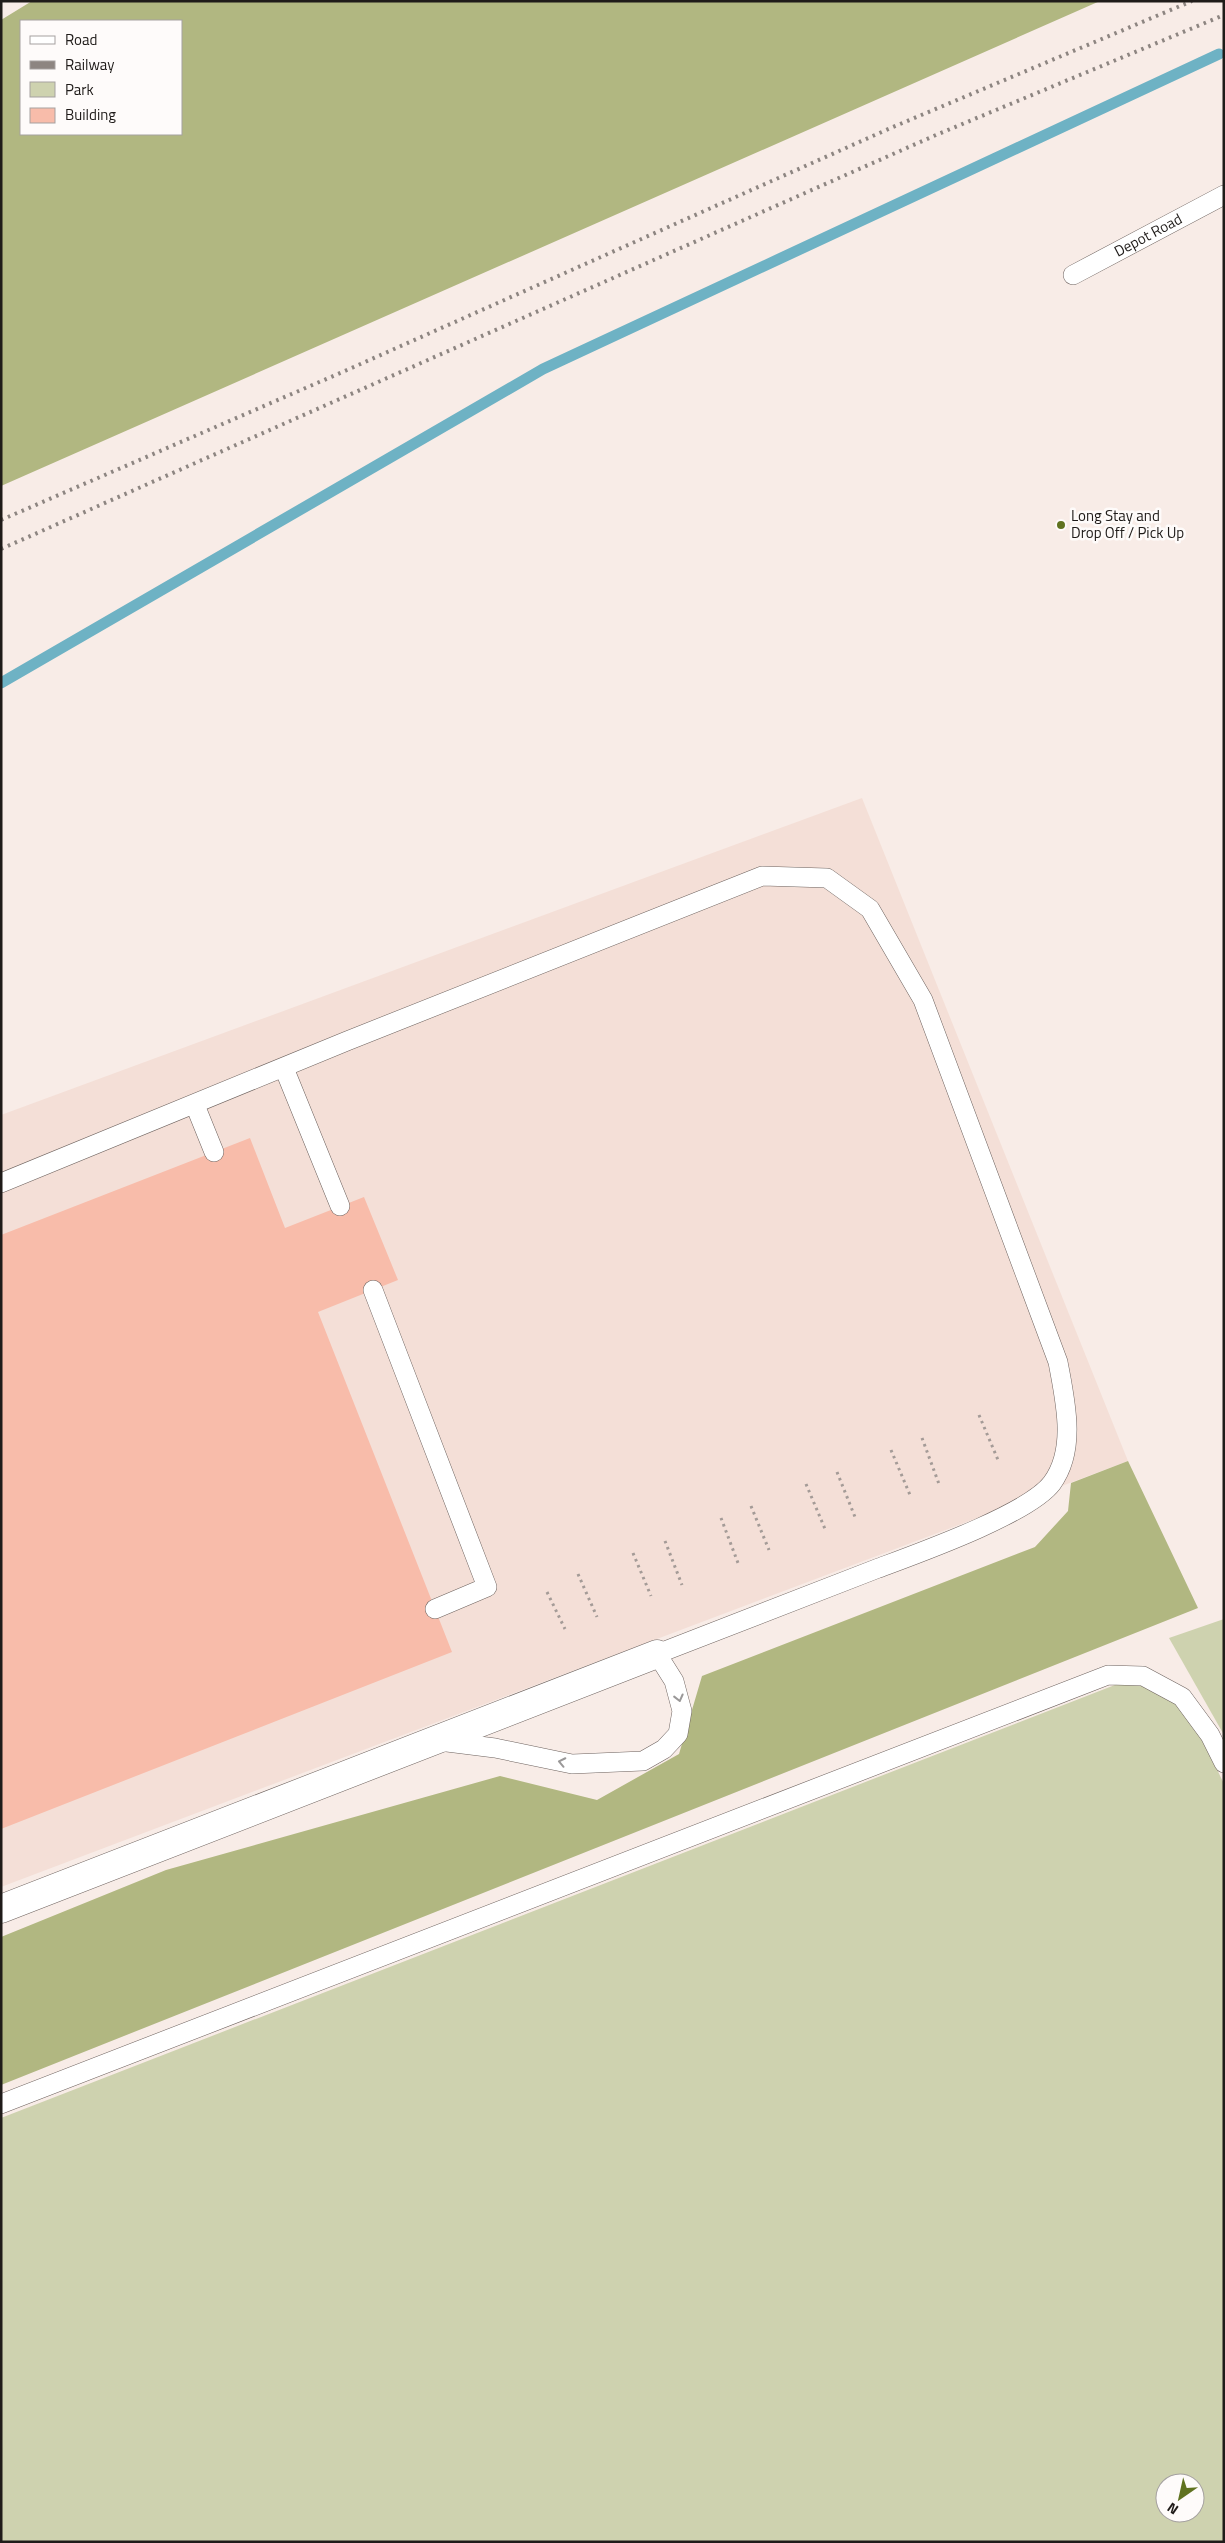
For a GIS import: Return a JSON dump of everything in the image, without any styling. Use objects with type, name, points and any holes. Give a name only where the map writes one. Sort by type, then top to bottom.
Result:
[{"type":"street","points":[[1,1909],[658,1654]]},
{"type":"lane","name":"Depot Road","points":[[1073,275],[1224,195]]},
{"type":"lane","points":[[1,1183],[762,876],[828,878],[870,909],[923,1000],[1058,1362],[1065,1400],[1064,1460],[1052,1484],[1029,1503],[994,1521],[658,1654],[674,1681],[682,1711],[678,1734],[664,1749],[643,1761],[572,1764],[495,1748],[435,1740]]},
{"type":"lane","points":[[284,1068],[340,1206]]},
{"type":"lane","points":[[195,1105],[214,1152]]},
{"type":"lane","points":[[373,1290],[487,1586],[435,1609]]},
{"type":"lane","points":[[1,2104],[1108,1675],[1143,1676],[1182,1698],[1210,1735],[1224,1763]]},
{"type":"path","points":[[979,1415],[998,1460]]},
{"type":"path","points":[[922,1438],[939,1484]]},
{"type":"path","points":[[891,1450],[910,1495]]},
{"type":"path","points":[[837,1472],[854,1517]]},
{"type":"path","points":[[806,1484],[825,1529]]},
{"type":"path","points":[[751,1506],[769,1550]]},
{"type":"path","points":[[721,1518],[738,1563]]},
{"type":"path","points":[[664,1541],[682,1585]]},
{"type":"path","points":[[633,1553],[651,1596]]},
{"type":"path","points":[[578,1574],[597,1617]]},
{"type":"path","points":[[547,1592],[565,1629]]},
{"type":"shaded area","points":[[862,798],[1128,1461],[1,1887],[1,1115]]},
{"type":"green space","points":[[32,1],[1100,1],[1,486],[1,20]]},
{"type":"green space","points":[[1128,1461],[1198,1608],[1,2085],[1,1937],[166,1870],[500,1776],[597,1800],[679,1754],[702,1676],[1035,1547],[1068,1511],[1071,1483]]},
{"type":"green space","points":[[1224,1619],[1224,1735],[1169,1638]]},
{"type":"green space","points":[[1120,1683],[1147,1685],[1161,1690],[1184,1711],[1203,1741],[1224,1784],[1224,2542],[1,2542],[1,2118]]},
{"type":"building","points":[[250,1138],[285,1228],[364,1197],[398,1280],[318,1312],[452,1652],[1,1829],[1,1235]]},
{"type":"waterway","points":[[1,683],[543,369],[1219,54]]},
{"type":"railway","points":[[1,520],[347,370],[893,127],[1192,1]]},
{"type":"railway","points":[[1,549],[936,135],[1224,15]]},
{"type":"place","name":"Long Stay and Drop Off / Pick Up","points":[[1061,525]]}]
